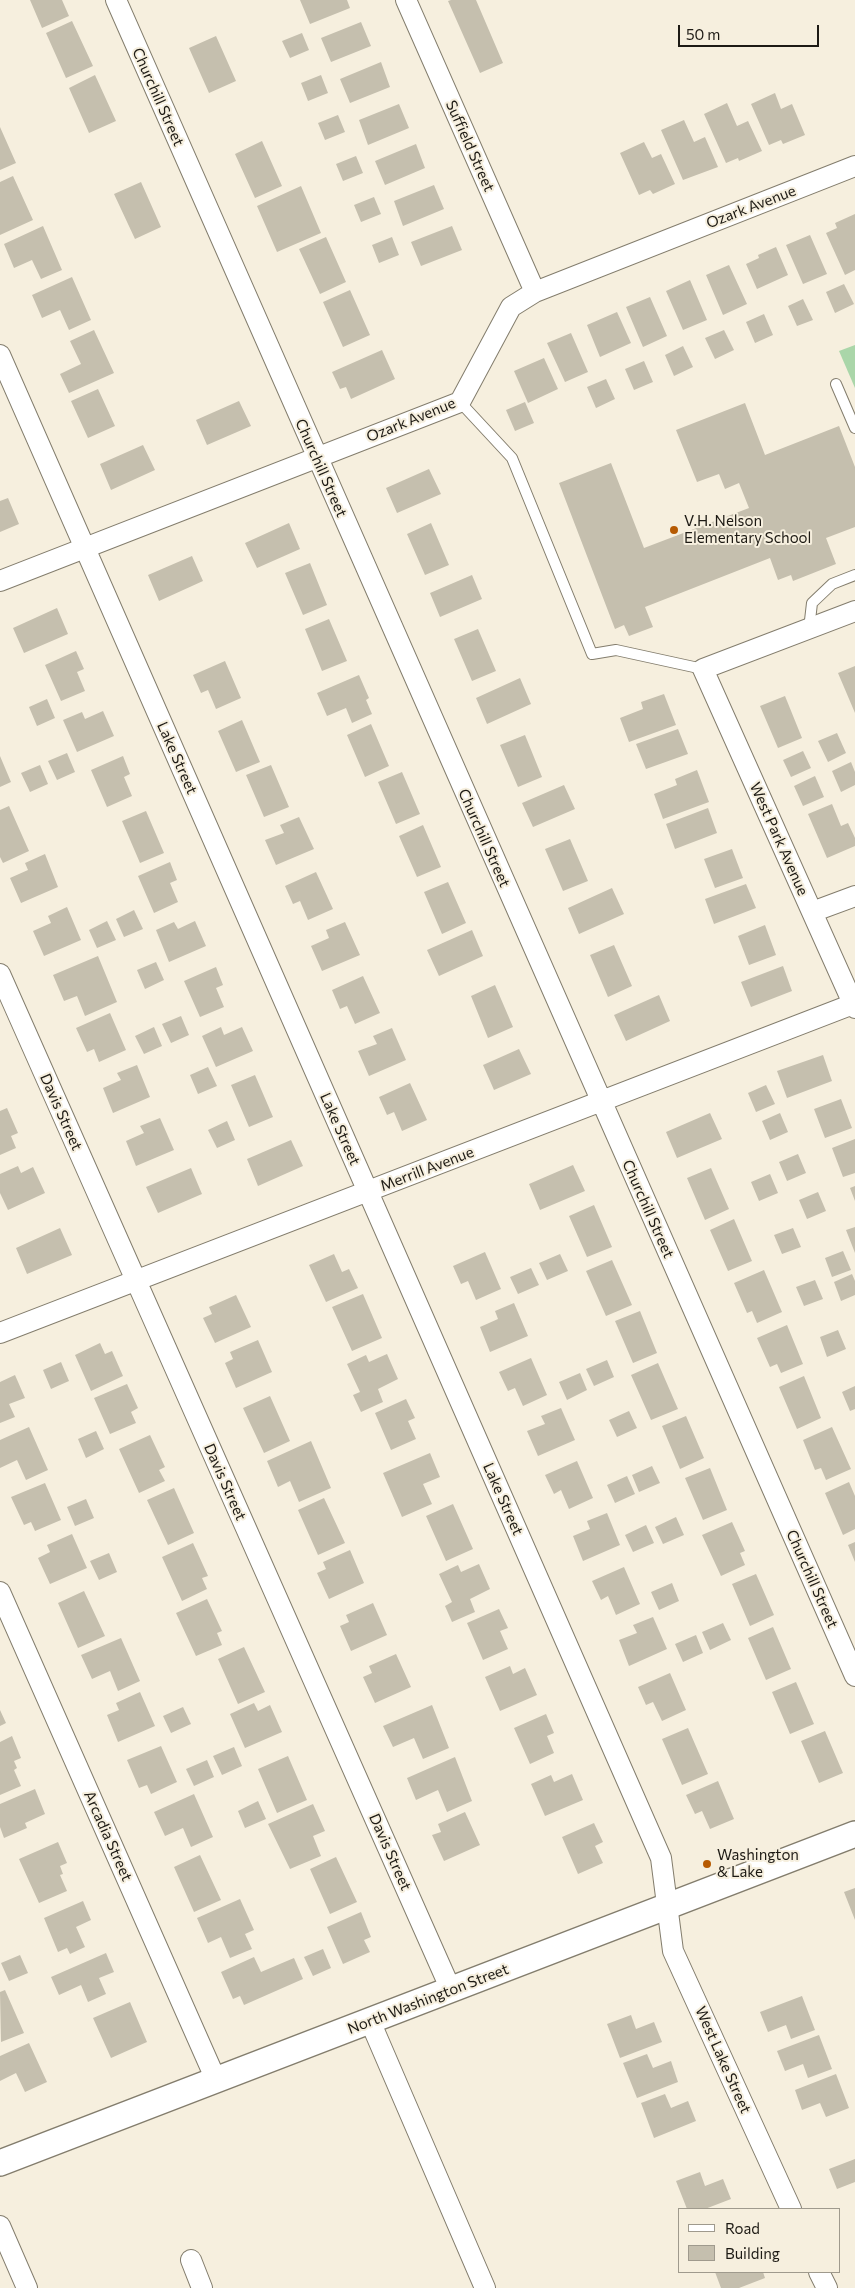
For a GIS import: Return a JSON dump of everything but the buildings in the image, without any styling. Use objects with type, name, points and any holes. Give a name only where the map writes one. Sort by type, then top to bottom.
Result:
[{"type":"street","name":"Churchill Street","points":[[116,0],[316,458],[855,1676]]},
{"type":"street","name":"Suffield Street","points":[[406,0],[535,292]]},
{"type":"street","name":"Ozark Avenue","points":[[0,581],[460,402],[511,307],[535,292],[855,166]]},
{"type":"street","name":"Lake Street","points":[[0,354],[661,1858],[668,1906]]},
{"type":"street","points":[[703,669],[855,611]]},
{"type":"street","name":"West Park Avenue","points":[[703,669],[854,1006]]},
{"type":"street","points":[[812,912],[855,896]]},
{"type":"street","name":"Davis Street","points":[[0,974],[451,1990]]},
{"type":"street","name":"Merrill Avenue","points":[[0,1333],[600,1101],[854,1006]]},
{"type":"street","name":"Arcadia Street","points":[[0,1592],[216,2080]]},
{"type":"street","name":"North Washington Street","points":[[0,2163],[855,1834]]},
{"type":"street","name":"West Lake Street","points":[[668,1906],[673,1951],[791,2208]]},
{"type":"street","points":[[370,2020],[485,2288]]},
{"type":"street","points":[[0,2226],[27,2288]]},
{"type":"street","points":[[190,2260],[202,2288]]},
{"type":"street","points":[[820,2273],[827,2288]]},
{"type":"lane","points":[[836,384],[855,428]]},
{"type":"lane","points":[[460,402],[512,458],[592,654],[616,650],[703,669]]},
{"type":"lane","points":[[809,629],[812,603],[832,584],[855,575]]},
{"type":"green space","points":[[855,345],[855,388],[839,351]]},
{"type":"place","name":"V.H. Nelson Elementary School","points":[[674,530]]},
{"type":"place","name":"Washington & Lake","points":[[707,1864]]}]
